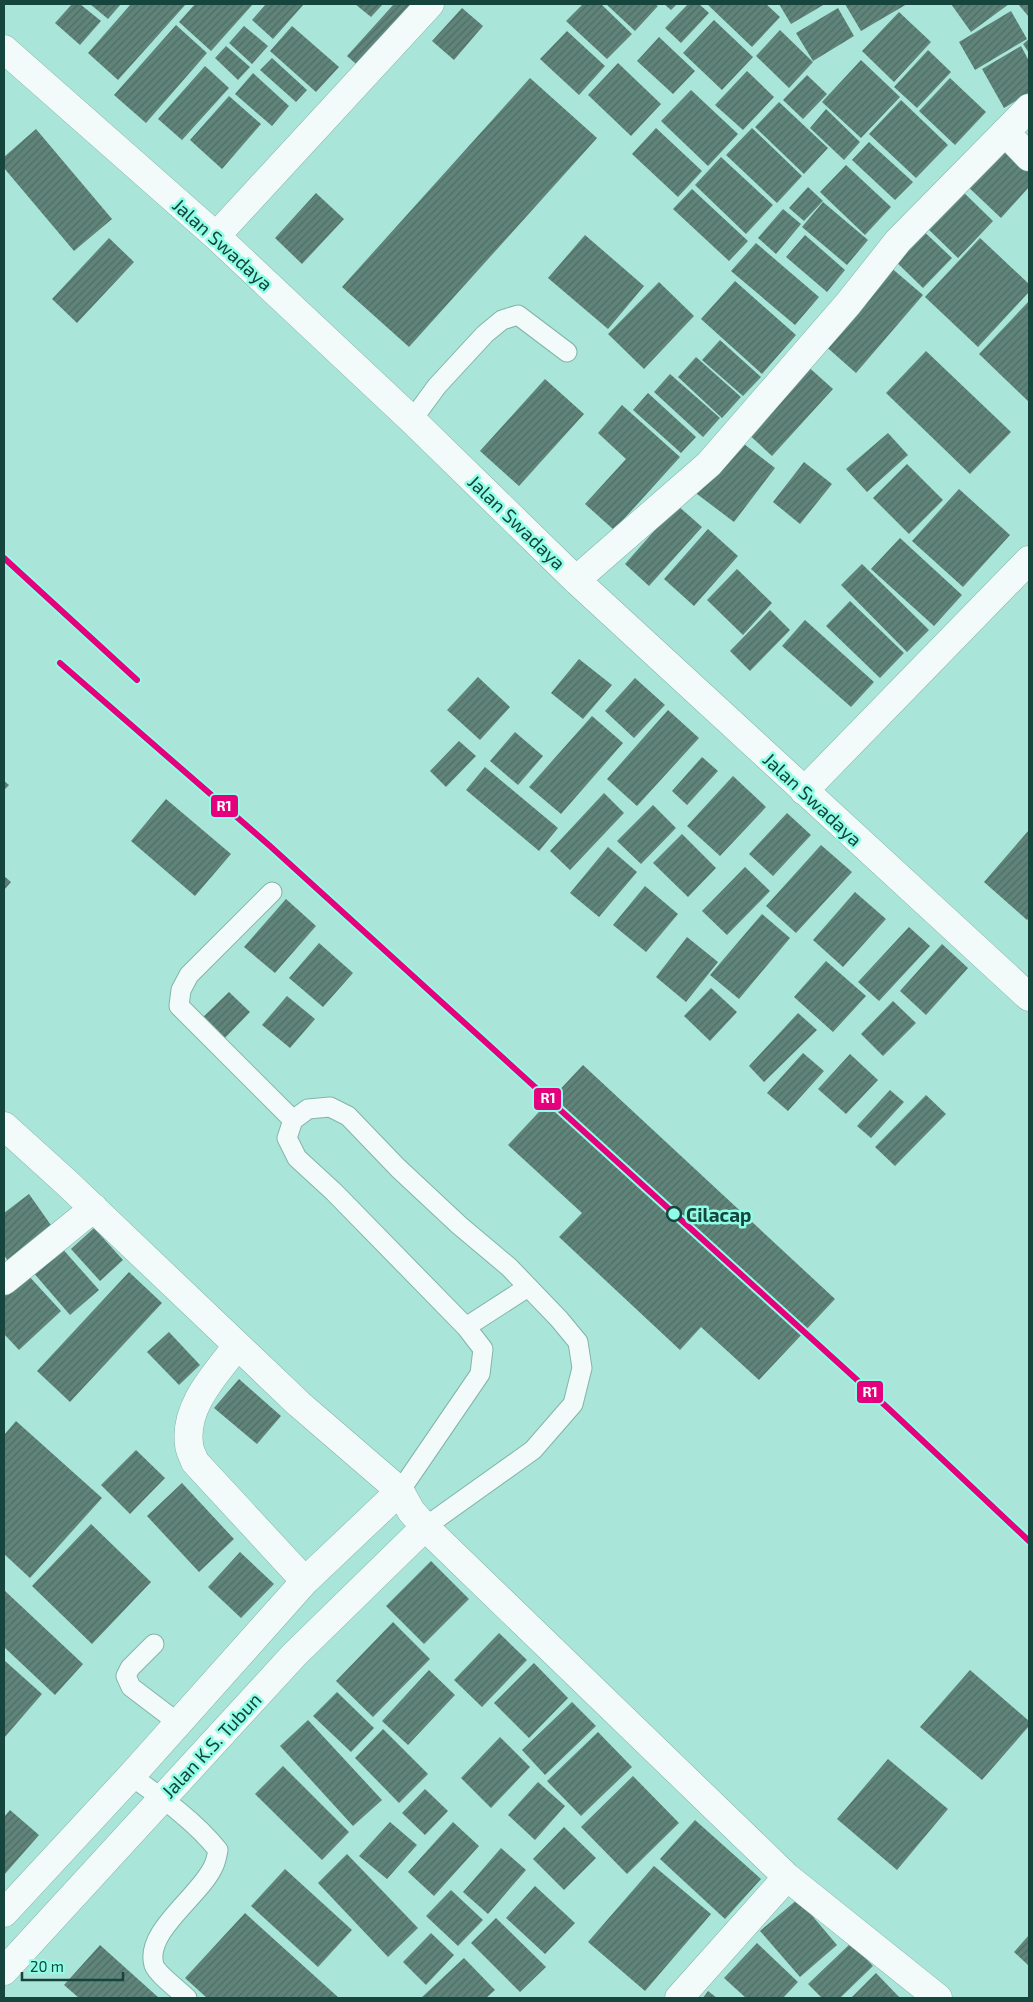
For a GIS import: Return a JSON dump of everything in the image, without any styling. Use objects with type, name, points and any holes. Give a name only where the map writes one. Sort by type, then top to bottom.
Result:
[{"type":"street","points":[[216,236],[430,4]]},
{"type":"street","name":"Jalan Swadaya","points":[[4,49],[216,236],[412,420],[576,580],[1029,997]]},
{"type":"street","points":[[576,580],[709,464],[848,304],[898,241],[1029,108]]},
{"type":"street","points":[[1005,132],[1029,157]]},
{"type":"street","points":[[804,791],[1029,560]]},
{"type":"street","points":[[4,1126],[94,1208],[298,1404],[400,1491],[411,1511],[425,1527],[787,1878],[938,1998]]},
{"type":"street","points":[[4,1281],[94,1208]]},
{"type":"street","points":[[237,1346],[198,1399],[191,1418],[188,1446],[195,1462],[305,1581]]},
{"type":"street","name":"Jalan K.S. Tubun","points":[[4,1913],[131,1776],[177,1722],[305,1581],[400,1491]]},
{"type":"street","name":"Jalan K.S. Tubun","points":[[4,1971],[294,1656],[425,1527]]},
{"type":"street","points":[[679,1998],[787,1878]]},
{"type":"street","points":[[34,1881],[62,1907]]},
{"type":"lane","points":[[412,420],[437,386],[485,334],[502,320],[518,315],[567,352]]},
{"type":"lane","points":[[272,892],[189,975],[181,990],[179,1006],[293,1120]]},
{"type":"lane","points":[[400,1491],[480,1374],[483,1349],[466,1327],[334,1192],[297,1158],[287,1138],[293,1120],[308,1109],[330,1107],[348,1116],[398,1168],[528,1287],[578,1342],[582,1368],[573,1404],[533,1450],[425,1527]]},
{"type":"lane","points":[[466,1327],[528,1287]]},
{"type":"lane","points":[[154,1644],[130,1668],[126,1676],[131,1687],[177,1722]]},
{"type":"lane","points":[[131,1776],[162,1798],[204,1833],[218,1850],[214,1865],[209,1873],[163,1931],[153,1951],[155,1967],[187,1998]]},
{"type":"building","points":[[72,4],[80,4],[101,21],[80,45],[55,23]]},
{"type":"building","points":[[90,4],[121,4],[108,19]]},
{"type":"building","points":[[131,4],[186,4],[118,80],[88,53]]},
{"type":"building","points":[[195,4],[253,4],[211,51],[179,22]]},
{"type":"building","points":[[266,4],[304,4],[273,39],[252,20]]},
{"type":"building","points":[[355,4],[383,4],[371,17]]},
{"type":"building","points":[[394,4],[423,4],[364,71],[347,56]]},
{"type":"building","points":[[583,4],[601,4],[632,34],[607,59],[566,21]]},
{"type":"building","points":[[606,4],[655,4],[658,6],[635,31]]},
{"type":"building","points":[[664,4],[677,4],[671,10]]},
{"type":"building","points":[[688,4],[699,4],[709,13],[681,43],[665,28]]},
{"type":"building","points":[[707,4],[766,4],[780,17],[752,47]]},
{"type":"building","points":[[779,4],[825,4],[791,24]]},
{"type":"building","points":[[845,4],[907,4],[861,31]]},
{"type":"building","points":[[951,4],[1009,4],[971,32]]},
{"type":"building","points":[[1018,4],[1029,4],[1029,17]]},
{"type":"building","points":[[462,8],[483,26],[454,60],[432,41]]},
{"type":"building","points":[[838,8],[854,36],[813,61],[796,33]]},
{"type":"building","points":[[1011,11],[1027,39],[975,70],[959,42]]},
{"type":"building","points":[[899,12],[931,42],[894,82],[862,51]]},
{"type":"building","points":[[714,20],[753,57],[722,90],[683,53]]},
{"type":"building","points":[[176,25],[207,53],[146,123],[114,95]]},
{"type":"building","points":[[244,26],[268,46],[252,64],[229,43]]},
{"type":"building","points":[[292,26],[339,67],[316,92],[270,51]]},
{"type":"building","points":[[780,30],[813,62],[789,88],[756,56]]},
{"type":"building","points":[[567,31],[605,66],[579,95],[540,59]]},
{"type":"building","points":[[659,37],[695,71],[673,94],[637,61]]},
{"type":"building","points":[[1029,39],[1029,53],[1023,44]]},
{"type":"building","points":[[226,46],[250,67],[238,80],[215,58]]},
{"type":"building","points":[[1021,46],[1029,61],[1029,93],[1004,108],[982,69]]},
{"type":"building","points":[[928,50],[951,72],[917,108],[894,87]]},
{"type":"building","points":[[272,58],[307,90],[296,102],[260,70]]},
{"type":"building","points":[[861,60],[900,97],[861,138],[822,102]]},
{"type":"building","points":[[618,63],[661,104],[631,136],[588,95]]},
{"type":"building","points":[[205,66],[229,88],[182,140],[158,119]]},
{"type":"building","points":[[747,71],[774,97],[743,130],[715,105]]},
{"type":"building","points":[[253,73],[289,106],[272,126],[235,94]]},
{"type":"building","points":[[807,75],[827,94],[803,119],[783,100]]},
{"type":"building","points":[[530,78],[597,138],[409,347],[342,287]]},
{"type":"building","points":[[950,78],[986,112],[955,145],[919,111]]},
{"type":"building","points":[[691,90],[738,134],[708,166],[661,121]]},
{"type":"building","points":[[229,96],[261,124],[222,169],[190,140]]},
{"type":"building","points":[[901,100],[948,145],[916,178],[869,134]]},
{"type":"building","points":[[779,102],[828,148],[804,174],[755,127]]},
{"type":"building","points":[[826,109],[860,142],[844,160],[810,128]]},
{"type":"building","points":[[656,128],[702,171],[678,197],[632,154]]},
{"type":"building","points":[[752,128],[802,176],[777,203],[726,155]]},
{"type":"building","points":[[36,129],[112,219],[74,251],[4,168],[4,157]]},
{"type":"building","points":[[869,142],[913,182],[895,200],[852,160]]},
{"type":"building","points":[[1000,144],[1029,171],[1029,187],[1001,218],[964,183]]},
{"type":"building","points":[[721,157],[773,205],[746,234],[695,185]]},
{"type":"building","points":[[846,165],[891,207],[865,235],[820,192]]},
{"type":"building","points":[[808,187],[823,201],[804,221],[789,208]]},
{"type":"building","points":[[958,187],[993,221],[958,258],[923,224]]},
{"type":"building","points":[[692,189],[748,241],[729,261],[673,209]]},
{"type":"building","points":[[316,193],[344,219],[302,264],[275,238]]},
{"type":"building","points":[[823,202],[868,240],[847,265],[802,227]]},
{"type":"building","points":[[783,209],[801,224],[776,254],[758,238]]},
{"type":"building","points":[[918,226],[952,258],[923,288],[889,255]]},
{"type":"building","points":[[585,235],[644,286],[608,329],[548,278]]},
{"type":"building","points":[[805,235],[845,270],[827,292],[786,257]]},
{"type":"building","points":[[109,238],[134,262],[77,323],[52,299]]},
{"type":"building","points":[[980,238],[1029,284],[1029,292],[978,347],[925,297]]},
{"type":"building","points":[[756,243],[819,297],[795,325],[731,271]]},
{"type":"building","points":[[889,266],[923,295],[856,373],[822,343]]},
{"type":"building","points":[[735,281],[796,335],[762,374],[701,319]]},
{"type":"building","points":[[659,282],[694,316],[644,369],[608,334]]},
{"type":"building","points":[[1029,301],[1029,402],[979,354]]},
{"type":"building","points":[[720,340],[761,377],[743,396],[702,360]]},
{"type":"building","points":[[926,351],[1011,432],[970,474],[886,393]]},
{"type":"building","points":[[696,357],[741,397],[722,418],[678,377]]},
{"type":"building","points":[[804,363],[833,389],[772,456],[744,430]]},
{"type":"building","points":[[670,374],[720,418],[703,437],[654,392]]},
{"type":"building","points":[[545,379],[584,414],[519,486],[480,451]]},
{"type":"building","points":[[648,393],[696,437],[681,453],[633,410]]},
{"type":"building","points":[[622,405],[680,457],[614,530],[585,504],[626,459],[598,433]]},
{"type":"building","points":[[888,433],[908,455],[867,492],[846,469]]},
{"type":"building","points":[[735,437],[775,468],[734,522],[693,491]]},
{"type":"building","points":[[804,462],[832,484],[800,524],[773,502]]},
{"type":"building","points":[[907,464],[943,500],[909,534],[873,498]]},
{"type":"building","points":[[959,489],[1010,535],[963,587],[912,541]]},
{"type":"building","points":[[677,505],[702,527],[649,586],[625,564]]},
{"type":"building","points":[[708,529],[738,556],[694,606],[664,579]]},
{"type":"building","points":[[900,538],[962,595],[934,626],[871,569]]},
{"type":"building","points":[[862,564],[929,630],[907,652],[841,585]]},
{"type":"building","points":[[737,569],[772,603],[743,635],[707,600]]},
{"type":"building","points":[[850,601],[904,653],[880,678],[826,626]]},
{"type":"building","points":[[770,610],[790,630],[750,671],[730,651]]},
{"type":"building","points":[[805,620],[874,682],[851,707],[782,646]]},
{"type":"building","points":[[579,659],[612,685],[583,719],[551,693]]},
{"type":"building","points":[[478,677],[510,707],[480,740],[447,710]]},
{"type":"building","points":[[635,678],[665,705],[634,738],[605,711]]},
{"type":"building","points":[[668,710],[699,738],[637,806],[607,779]]},
{"type":"building","points":[[592,716],[623,743],[561,814],[529,787]]},
{"type":"building","points":[[515,732],[543,756],[518,785],[490,761]]},
{"type":"building","points":[[459,741],[476,756],[446,787],[430,771]]},
{"type":"building","points":[[702,757],[718,771],[687,805],[672,791]]},
{"type":"building","points":[[485,767],[558,828],[539,851],[466,790]]},
{"type":"building","points":[[733,776],[766,807],[720,856],[687,826]]},
{"type":"building","points":[[4,781],[9,785],[4,790]]},
{"type":"building","points":[[604,793],[624,813],[570,870],[550,851]]},
{"type":"building","points":[[166,799],[231,854],[195,896],[131,841]]},
{"type":"building","points":[[653,805],[676,828],[641,864],[617,841]]},
{"type":"building","points":[[787,813],[811,835],[773,876],[749,854]]},
{"type":"building","points":[[1029,830],[1029,918],[1027,920],[984,882]]},
{"type":"building","points":[[682,834],[716,868],[688,897],[653,863]]},
{"type":"building","points":[[821,845],[852,872],[796,933],[766,906]]},
{"type":"building","points":[[608,847],[637,872],[599,917],[570,893]]},
{"type":"building","points":[[745,867],[770,891],[727,935],[702,911]]},
{"type":"building","points":[[4,876],[11,882],[4,890]]},
{"type":"building","points":[[645,886],[678,914],[646,952],[613,925]]},
{"type":"building","points":[[855,892],[886,919],[843,967],[813,940]]},
{"type":"building","points":[[286,899],[316,926],[275,973],[244,947]]},
{"type":"building","points":[[762,914],[790,938],[739,999],[710,975]]},
{"type":"building","points":[[909,927],[930,946],[879,1001],[858,982]]},
{"type":"building","points":[[687,937],[718,962],[686,1002],[656,977]]},
{"type":"building","points":[[319,943],[353,973],[323,1007],[289,978]]},
{"type":"building","points":[[942,944],[968,968],[926,1015],[900,991]]},
{"type":"building","points":[[826,961],[866,996],[833,1032],[794,997]]},
{"type":"building","points":[[711,988],[737,1012],[710,1041],[684,1016]]},
{"type":"building","points":[[229,992],[250,1012],[223,1040],[201,1019]]},
{"type":"building","points":[[287,996],[315,1019],[290,1048],[262,1025]]},
{"type":"building","points":[[893,1001],[916,1023],[883,1056],[861,1034]]},
{"type":"building","points":[[798,1013],[817,1030],[764,1082],[749,1066]]},
{"type":"building","points":[[803,1053],[824,1071],[788,1111],[767,1093]]},
{"type":"building","points":[[850,1054],[878,1080],[846,1114],[818,1089]]},
{"type":"building","points":[[583,1065],[835,1299],[759,1380],[701,1327],[680,1350],[559,1237],[582,1213],[508,1145]]},
{"type":"building","points":[[890,1090],[904,1102],[871,1138],[857,1126]]},
{"type":"building","points":[[926,1095],[946,1114],[895,1166],[875,1147]]},
{"type":"building","points":[[29,1194],[53,1228],[8,1261],[4,1255],[4,1213]]},
{"type":"building","points":[[94,1228],[123,1260],[100,1281],[71,1249]]},
{"type":"building","points":[[60,1246],[99,1290],[70,1315],[32,1271]]},
{"type":"building","points":[[129,1272],[162,1303],[70,1402],[37,1371]]},
{"type":"building","points":[[27,1274],[61,1311],[19,1350],[4,1334],[4,1295]]},
{"type":"building","points":[[169,1332],[200,1365],[179,1385],[147,1352]]},
{"type":"building","points":[[239,1379],[281,1416],[257,1444],[214,1408]]},
{"type":"building","points":[[16,1421],[102,1498],[30,1578],[4,1554],[4,1435]]},
{"type":"building","points":[[136,1450],[165,1478],[130,1514],[101,1485]]},
{"type":"building","points":[[182,1483],[234,1539],[199,1572],[147,1516]]},
{"type":"building","points":[[91,1524],[151,1582],[92,1644],[32,1586]]},
{"type":"building","points":[[240,1552],[274,1584],[241,1618],[208,1587]]},
{"type":"building","points":[[431,1561],[469,1599],[424,1644],[386,1606]]},
{"type":"building","points":[[4,1590],[83,1664],[55,1695],[4,1647]]},
{"type":"building","points":[[393,1622],[430,1659],[373,1717],[336,1681]]},
{"type":"building","points":[[499,1633],[527,1660],[482,1707],[454,1680]]},
{"type":"building","points":[[4,1660],[42,1694],[4,1738]]},
{"type":"building","points":[[534,1663],[568,1698],[529,1738],[494,1703]]},
{"type":"building","points":[[429,1670],[455,1695],[408,1745],[382,1721]]},
{"type":"building","points":[[970,1670],[1029,1721],[1029,1726],[982,1780],[920,1727]]},
{"type":"building","points":[[337,1692],[374,1728],[351,1752],[313,1716]]},
{"type":"building","points":[[572,1702],[596,1726],[545,1775],[522,1750]]},
{"type":"building","points":[[308,1720],[382,1800],[353,1826],[280,1746]]},
{"type":"building","points":[[383,1729],[428,1774],[399,1803],[355,1758]]},
{"type":"building","points":[[598,1732],[632,1767],[581,1816],[547,1781]]},
{"type":"building","points":[[500,1737],[530,1767],[491,1808],[461,1778]]},
{"type":"building","points":[[888,1759],[948,1809],[897,1870],[837,1819]]},
{"type":"building","points":[[283,1766],[349,1832],[322,1860],[255,1794]]},
{"type":"building","points":[[633,1776],[679,1823],[627,1874],[581,1827]]},
{"type":"building","points":[[538,1782],[565,1806],[535,1840],[508,1815]]},
{"type":"building","points":[[425,1789],[448,1811],[425,1835],[402,1813]]},
{"type":"building","points":[[10,1810],[39,1835],[4,1875],[4,1817]]},
{"type":"building","points":[[695,1820],[761,1879],[725,1919],[660,1859]]},
{"type":"building","points":[[390,1822],[417,1845],[387,1879],[359,1856]]},
{"type":"building","points":[[453,1822],[479,1846],[434,1896],[408,1872]]},
{"type":"building","points":[[564,1827],[596,1858],[564,1890],[533,1859]]},
{"type":"building","points":[[501,1848],[526,1870],[488,1914],[463,1892]]},
{"type":"building","points":[[347,1854],[418,1928],[388,1957],[318,1883]]},
{"type":"building","points":[[654,1866],[711,1914],[645,1991],[588,1942]]},
{"type":"building","points":[[285,1869],[352,1930],[318,1967],[251,1906]]},
{"type":"building","points":[[535,1886],[575,1923],[545,1954],[506,1918]]},
{"type":"building","points":[[451,1890],[483,1920],[458,1946],[426,1916]]},
{"type":"building","points":[[798,1899],[837,1945],[800,1977],[760,1931]]},
{"type":"building","points":[[245,1913],[339,1998],[207,1998],[185,1978]]},
{"type":"building","points":[[496,1918],[546,1967],[520,1992],[471,1943]]},
{"type":"building","points":[[431,1933],[454,1955],[426,1985],[403,1962]]},
{"type":"building","points":[[1029,1935],[1029,1966],[1014,1952]]},
{"type":"building","points":[[757,1943],[798,1982],[783,1998],[746,1998],[724,1978]]},
{"type":"building","points":[[851,1943],[873,1966],[840,1998],[822,1998],[808,1984]]},
{"type":"building","points":[[100,1945],[159,1998],[79,1998],[64,1985]]},
{"type":"building","points":[[464,1958],[495,1990],[486,1998],[421,1998]]},
{"type":"building","points":[[876,1973],[900,1998],[851,1998]]},
{"type":"building","points":[[708,1991],[717,1998],[703,1998]]},
{"type":"transit line","name":"R1","points":[[4,558],[137,680]]},
{"type":"transit line","name":"R1","points":[[60,663],[270,846],[889,1409],[1029,1541]]},
{"type":"place","name":"Cilacap","points":[[674,1214]]}]
